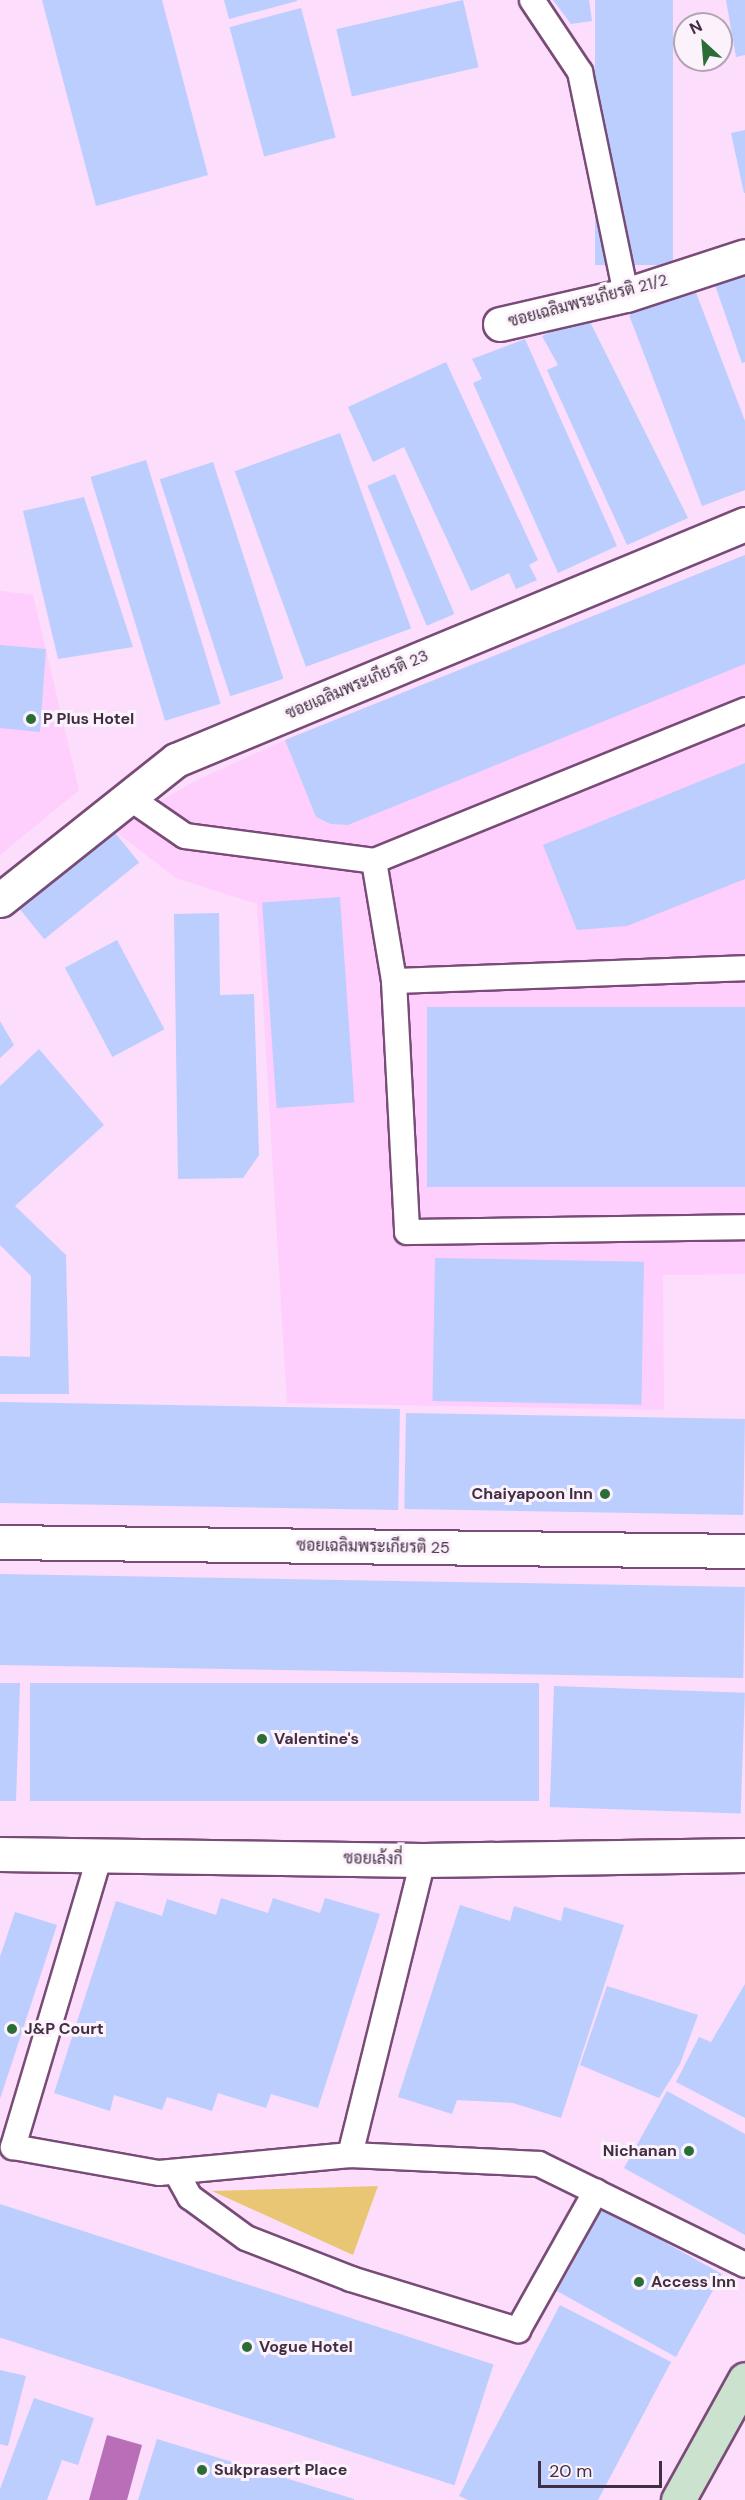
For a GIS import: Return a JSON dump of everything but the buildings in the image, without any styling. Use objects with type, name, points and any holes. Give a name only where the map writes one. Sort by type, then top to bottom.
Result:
[{"type":"main road","points":[[678,2500],[745,2379]]},
{"type":"street","name":"ซอยเฉลิมพระเกียรติ 21/2","points":[[500,324],[626,295],[745,256]]},
{"type":"street","name":"ซอยเฉลิมพระเกียรติ 23","points":[[0,900],[127,796],[177,760],[745,524]]},
{"type":"street","name":"ซอยเฉลิมพระเกียรติ 25","points":[[0,1542],[745,1551]]},
{"type":"street","name":"ซอยเล้งกี่","points":[[0,1854],[423,1860],[745,1855]]},
{"type":"lane","points":[[532,0],[580,72],[626,295]]},
{"type":"lane","points":[[127,796],[184,836],[374,861],[745,710]]},
{"type":"lane","points":[[374,861],[394,981],[407,1232],[745,1227]]},
{"type":"lane","points":[[394,981],[745,968]]},
{"type":"lane","points":[[100,1854],[13,2147],[159,2173],[350,2156],[539,2164],[745,2265]]},
{"type":"lane","points":[[350,2156],[423,1860]]},
{"type":"lane","points":[[176,2172],[190,2197],[246,2238],[351,2279],[518,2330],[596,2192]]},
{"type":"shaded area","points":[[745,555],[745,1274],[663,1275],[664,1410],[287,1403],[257,904],[176,878],[112,829],[195,781],[285,740]]},
{"type":"shaded area","name":"P Plus Hotel","points":[[0,591],[33,595],[79,790],[0,855]]},
{"type":"shaded area","points":[[378,2186],[353,2255],[212,2191]]},
{"type":"shaded area","points":[[107,2435],[142,2445],[127,2500],[89,2500]]},
{"type":"place","name":"P Plus Hotel","points":[[31,719]]},
{"type":"place","name":"Chaiyapoon Inn","points":[[605,1494]]},
{"type":"place","name":"Valentine's","points":[[262,1739]]},
{"type":"place","name":"J&P Court","points":[[12,2029]]},
{"type":"place","name":"Nichanan","points":[[689,2151]]},
{"type":"place","name":"Access Inn","points":[[639,2282]]},
{"type":"place","name":"Vogue Hotel","points":[[247,2347]]},
{"type":"place","name":"Sukprasert Place","points":[[202,2470]]}]
